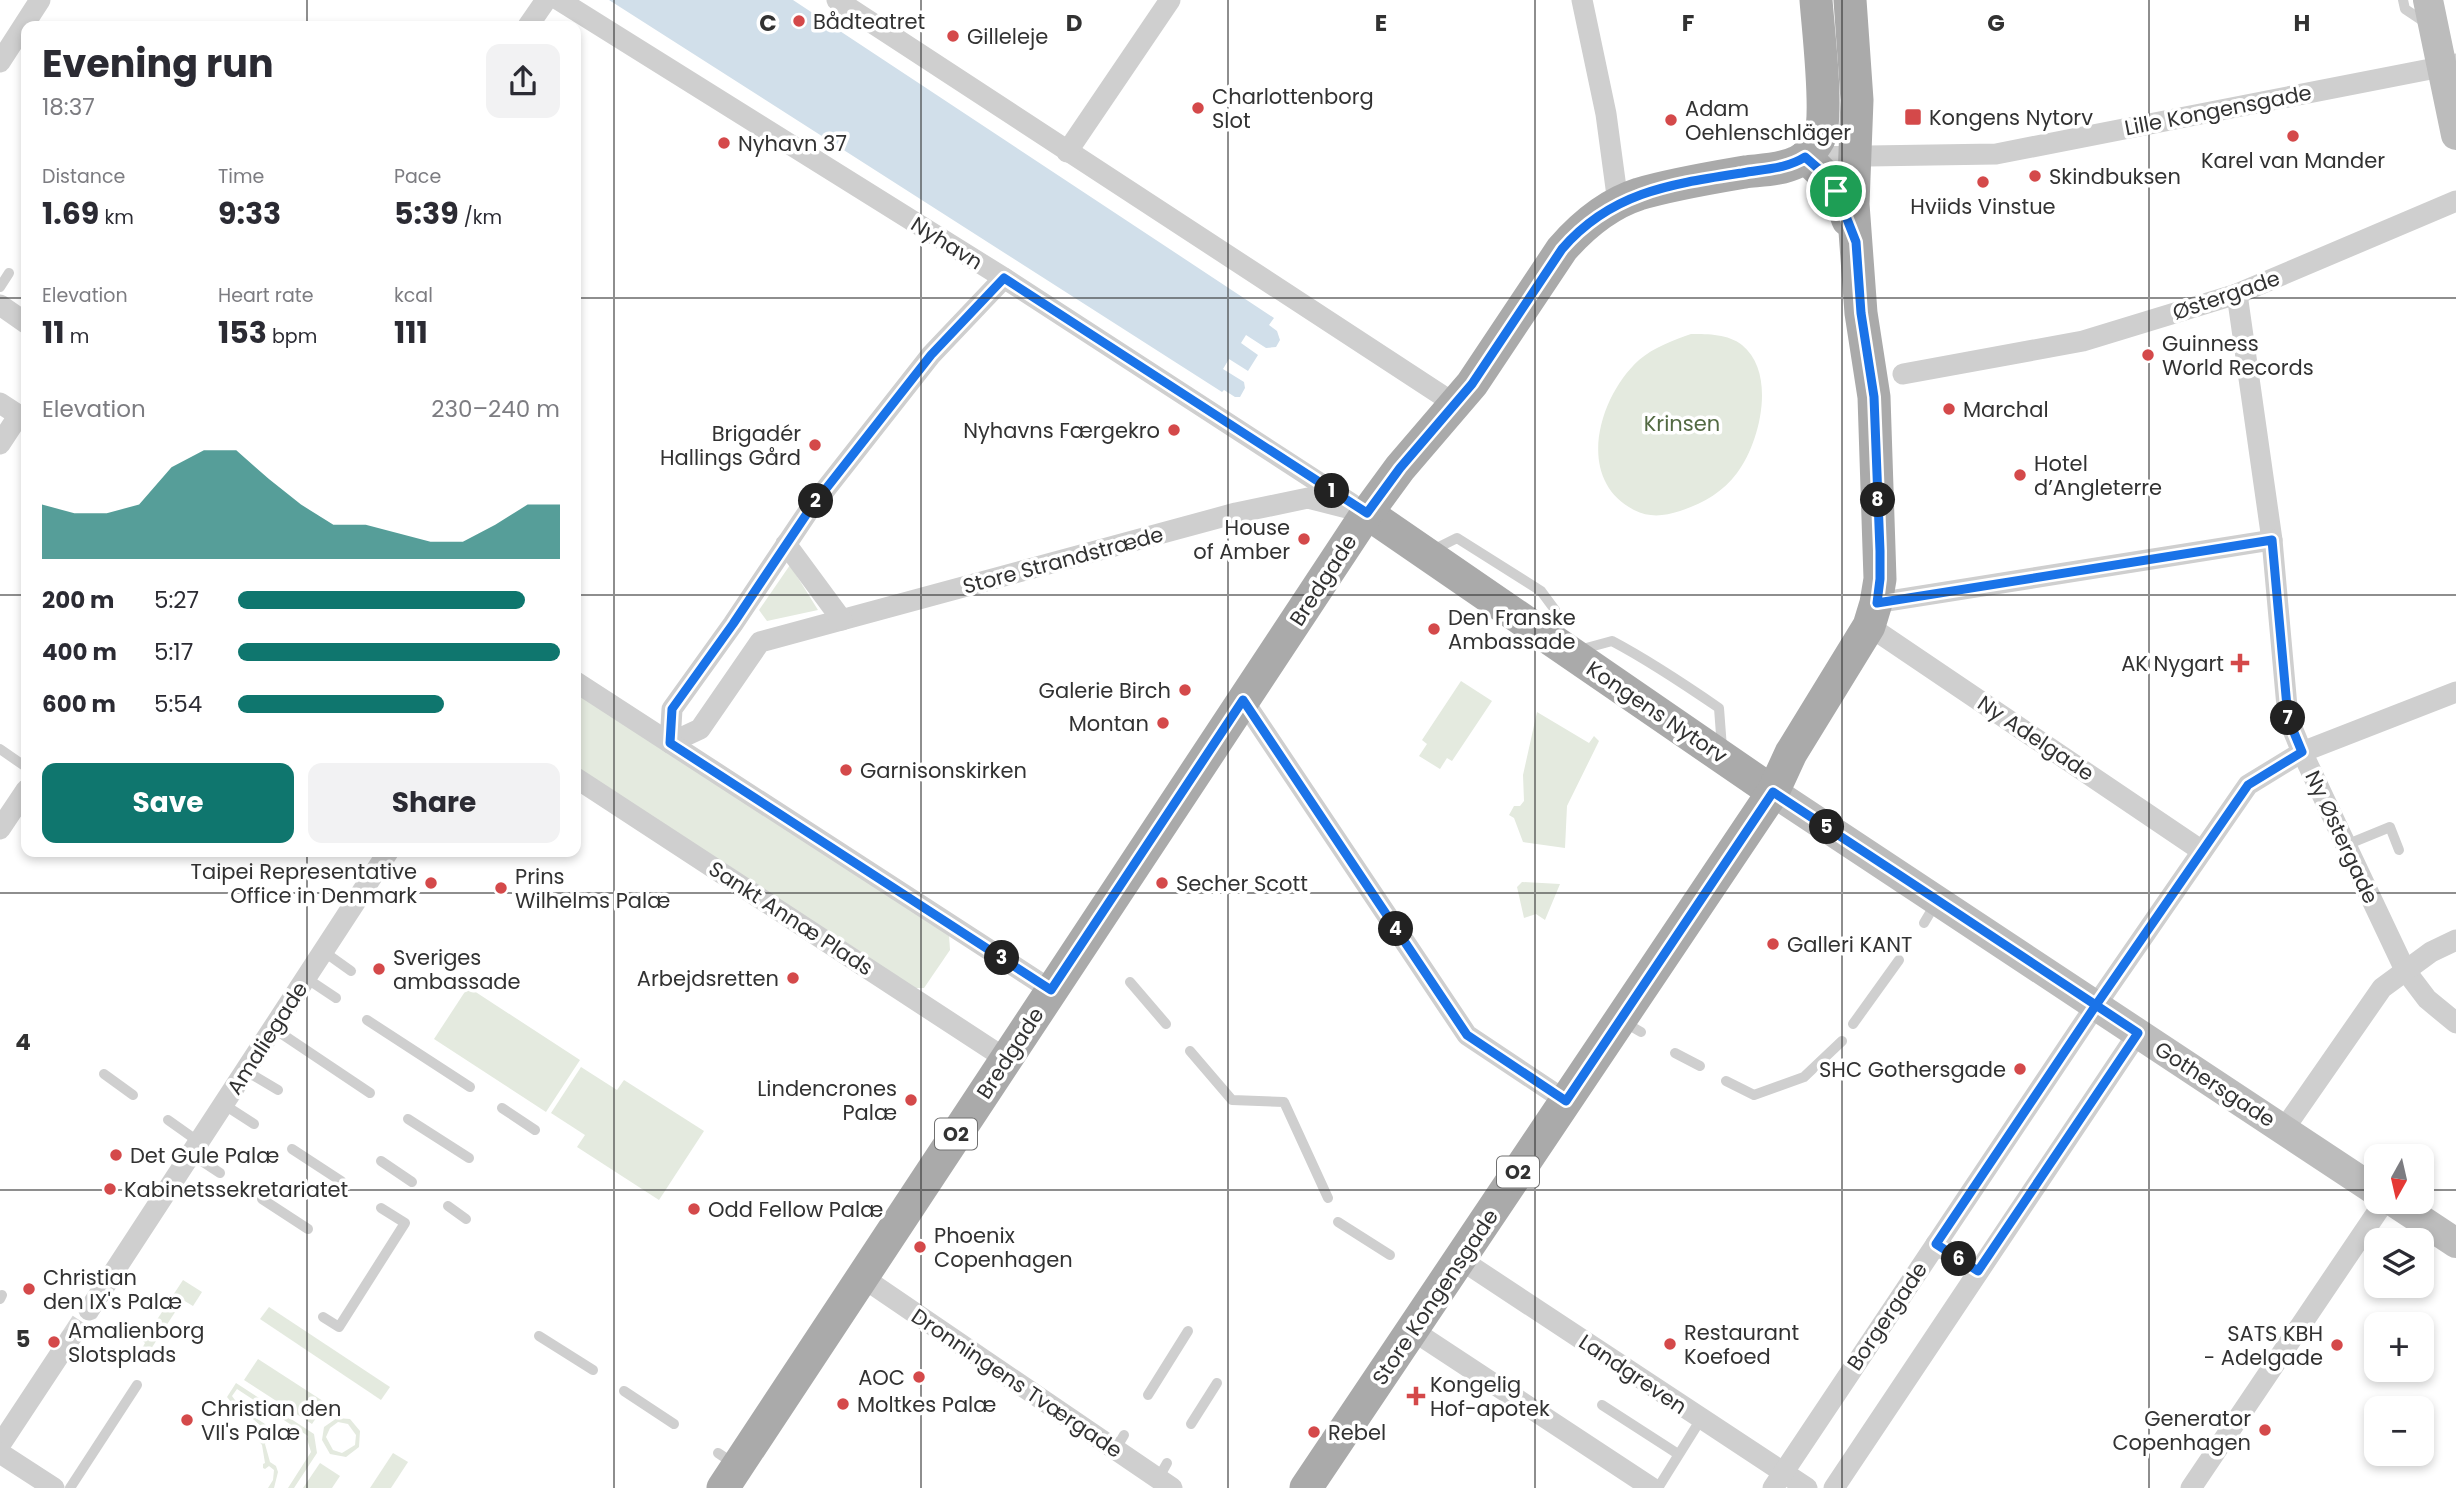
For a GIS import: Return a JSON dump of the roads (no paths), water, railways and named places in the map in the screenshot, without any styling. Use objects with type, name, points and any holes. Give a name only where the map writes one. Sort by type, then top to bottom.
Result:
[{"type":"main road","points":[[1816,0],[1822,130],[1819,139],[1805,157],[1828,177],[1856,242]]},
{"type":"main road","name":"O2","points":[[1773,792],[1791,753],[1873,615],[1880,579],[1874,397],[1861,313],[1853,204],[1857,100],[1850,0]]},
{"type":"main road","name":"O2","points":[[1367,513],[1400,468],[1472,384],[1562,249],[1577,232],[1618,203],[1639,194],[1691,182],[1782,167],[1805,157]]},
{"type":"main road","name":"Kongens Nytorv","points":[[1367,513],[1773,792]]},
{"type":"main road","name":"Bredgade","points":[[726,1469],[862,1277],[1051,990],[1090,942],[1243,700],[1367,513]]},
{"type":"main road","name":"Store Kongensgade","points":[[1307,1488],[1412,1330],[1434,1284],[1460,1259],[1566,1101],[1630,1026],[1773,792]]},
{"type":"street","points":[[26,21],[40,0]]},
{"type":"street","points":[[531,21],[545,0]]},
{"type":"street","name":"Nyhavn","points":[[559,0],[1004,278],[1367,513]]},
{"type":"street","points":[[837,0],[1455,404]]},
{"type":"street","points":[[1067,152],[1170,0]]},
{"type":"street","points":[[1582,0],[1606,114],[1618,203]]},
{"type":"street","points":[[2430,11],[2449,66],[2456,135]]},
{"type":"street","points":[[0,62],[21,29]]},
{"type":"street","name":"Lille Kongensgade","points":[[1805,157],[1996,154],[2449,66]]},
{"type":"street","name":"Østergade","points":[[1903,374],[2083,341],[2237,294],[2456,201]]},
{"type":"street","points":[[670,743],[672,709],[810,509],[931,355],[1004,278]]},
{"type":"street","name":"Ny Østergade","points":[[2237,294],[2272,540],[2288,718],[2405,970],[2427,999],[2456,1023]]},
{"type":"street","points":[[0,305],[21,320]]},
{"type":"street","points":[[0,403],[21,417]]},
{"type":"street","points":[[0,444],[21,420]]},
{"type":"street","name":"Store Strandstræde","points":[[760,642],[1236,513],[1308,498],[1367,513]]},
{"type":"street","points":[[1873,615],[2272,540]]},
{"type":"street","points":[[786,544],[842,620]]},
{"type":"street","name":"Ny Adelgade","points":[[1873,615],[2202,851]]},
{"type":"street","points":[[670,743],[700,729],[760,642],[733,624]]},
{"type":"street","points":[[581,685],[1051,990]]},
{"type":"street","name":"Borgergade","points":[[1778,1480],[2096,1005],[2248,785],[2302,752],[2456,692]]},
{"type":"street","points":[[1243,700],[1467,1035],[1566,1101]]},
{"type":"street","name":"Sankt Annæ Plads","points":[[581,781],[1006,1059]]},
{"type":"street","name":"Gothersgade","points":[[1773,792],[1931,911],[2096,1005],[2364,1183]]},
{"type":"street","points":[[0,829],[21,798]]},
{"type":"street","name":"Amaliegade","points":[[89,1310],[385,857]]},
{"type":"street","points":[[2284,1129],[2382,988],[2431,952],[2456,940]]},
{"type":"street","points":[[1834,1488],[2138,1033]]},
{"type":"street","points":[[2191,1488],[2376,1214]]},
{"type":"street","points":[[2412,1214],[2456,1243]]},
{"type":"street","points":[[1936,1244],[1978,1271]]},
{"type":"street","name":"Landgreven","points":[[1460,1259],[1701,1419],[1778,1480],[1807,1488]]},
{"type":"street","name":"Dronningens Tværgade","points":[[862,1277],[1120,1442],[1166,1477]]},
{"type":"street","points":[[1412,1330],[1652,1488]]},
{"type":"street","points":[[0,1446],[70,1339]]},
{"type":"street","points":[[0,1453],[54,1488]]},
{"type":"lane","points":[[2403,0],[2405,9],[2420,19],[2430,11]]},
{"type":"lane","points":[[0,287],[9,273]]},
{"type":"lane","points":[[0,749],[21,764]]},
{"type":"lane","points":[[2346,845],[2390,827],[2399,850]]},
{"type":"lane","points":[[324,951],[351,971]]},
{"type":"lane","points":[[1853,1024],[1899,960]]},
{"type":"lane","points":[[306,978],[335,998]]},
{"type":"lane","points":[[1130,982],[1166,1024]]},
{"type":"lane","points":[[368,1020],[470,1087]]},
{"type":"lane","points":[[273,1028],[370,1093]]},
{"type":"lane","points":[[1726,1081],[1754,1095],[1804,1077],[1842,1041]]},
{"type":"lane","points":[[1190,1051],[1232,1100],[1284,1102],[1328,1198]]},
{"type":"lane","points":[[1675,1053],[1700,1066]]},
{"type":"lane","points":[[246,1070],[278,1090]]},
{"type":"lane","points":[[104,1074],[133,1096]]},
{"type":"lane","points":[[223,1104],[254,1124]]},
{"type":"lane","points":[[502,1108],[535,1130]]},
{"type":"lane","points":[[408,1119],[469,1157]]},
{"type":"lane","points":[[168,1120],[220,1173]]},
{"type":"lane","points":[[292,1149],[341,1181]]},
{"type":"lane","points":[[381,1161],[412,1182]]},
{"type":"lane","points":[[262,1199],[308,1229]]},
{"type":"lane","points":[[448,1206],[466,1219]]},
{"type":"lane","points":[[323,1317],[339,1327],[405,1223],[380,1208]]},
{"type":"lane","points":[[1338,1222],[1390,1255]]},
{"type":"lane","points":[[1148,1395],[1188,1331]]},
{"type":"lane","points":[[539,1336],[593,1370]]},
{"type":"lane","points":[[1191,1424],[1217,1383]]},
{"type":"lane","points":[[70,1488],[137,1385]]},
{"type":"lane","points":[[624,1391],[674,1424]]},
{"type":"lane","points":[[1602,1405],[1678,1454]]},
{"type":"lane","points":[[1658,1488],[1701,1419]]},
{"type":"tunnel","points":[[70,1339],[89,1310]]},
{"type":"place","name":"Bådteatret","points":[[799,21]]},
{"type":"place","name":"Gilleleje","points":[[953,36]]},
{"type":"place","name":"Charlottenborg Slot","points":[[1198,108]]},
{"type":"place","name":"Kongens Nytorv","points":[[1913,117]]},
{"type":"place","name":"Adam Oehlenschläger","points":[[1671,120]]},
{"type":"place","name":"Karel van Mander","points":[[2293,136]]},
{"type":"place","name":"Nyhavn 37","points":[[724,143]]},
{"type":"place","name":"Skindbuksen","points":[[2035,176]]},
{"type":"place","name":"Hviids Vinstue","points":[[1983,182]]},
{"type":"place","name":"Guinness World Records","points":[[2148,355]]},
{"type":"place","name":"Marchal","points":[[1949,409]]},
{"type":"place","name":"Nyhavns Færgekro","points":[[1174,430]]},
{"type":"place","name":"Brigadér Hallings Gård","points":[[815,445]]},
{"type":"place","name":"Hotel d’Angleterre","points":[[2020,475]]},
{"type":"place","name":"House of Amber","points":[[1304,539]]},
{"type":"place","name":"Den Franske Ambassade","points":[[1434,629]]},
{"type":"place","name":"AK Nygart","points":[[2240,663]]},
{"type":"place","name":"Galerie Birch","points":[[1185,690]]},
{"type":"place","name":"Montan","points":[[1163,723]]},
{"type":"place","name":"Garnisonskirken","points":[[846,770]]},
{"type":"place","name":"Taipei Representative Office in Denmark","points":[[431,883]]},
{"type":"place","name":"Secher Scott","points":[[1162,883]]},
{"type":"place","name":"Prins Wilhelms Palæ","points":[[501,888]]},
{"type":"place","name":"Galleri KANT","points":[[1773,944]]},
{"type":"place","name":"Sveriges ambassade","points":[[379,969]]},
{"type":"place","name":"Arbejdsretten","points":[[793,978]]},
{"type":"place","name":"SHC Gothersgade","points":[[2020,1069]]},
{"type":"place","name":"Lindencrones Palæ","points":[[911,1100]]},
{"type":"place","name":"Det Gule Palæ","points":[[116,1155]]},
{"type":"place","name":"Kabinetssekretariatet","points":[[110,1189]]},
{"type":"place","name":"Odd Fellow Palæ","points":[[694,1209]]},
{"type":"place","name":"Phoenix Copenhagen","points":[[920,1247]]},
{"type":"place","name":"Christian den IX's Palæ","points":[[29,1289]]},
{"type":"place","name":"Amalienborg Slotsplads","points":[[54,1342]]},
{"type":"place","name":"Restaurant Koefoed","points":[[1670,1344]]},
{"type":"place","name":"SATS KBH - Adelgade","points":[[2337,1345]]},
{"type":"place","name":"AOC","points":[[919,1377]]},
{"type":"place","name":"Kongelig Hof-apotek","points":[[1416,1396]]},
{"type":"place","name":"Moltkes Palæ","points":[[843,1404]]},
{"type":"place","name":"Christian den VII's Palæ","points":[[187,1420]]},
{"type":"place","name":"Generator Copenhagen","points":[[2265,1430]]},
{"type":"place","name":"Rebel","points":[[1314,1432]]},
{"type":"park label","name":"Krinsen","points":[[1682,423]]}]
